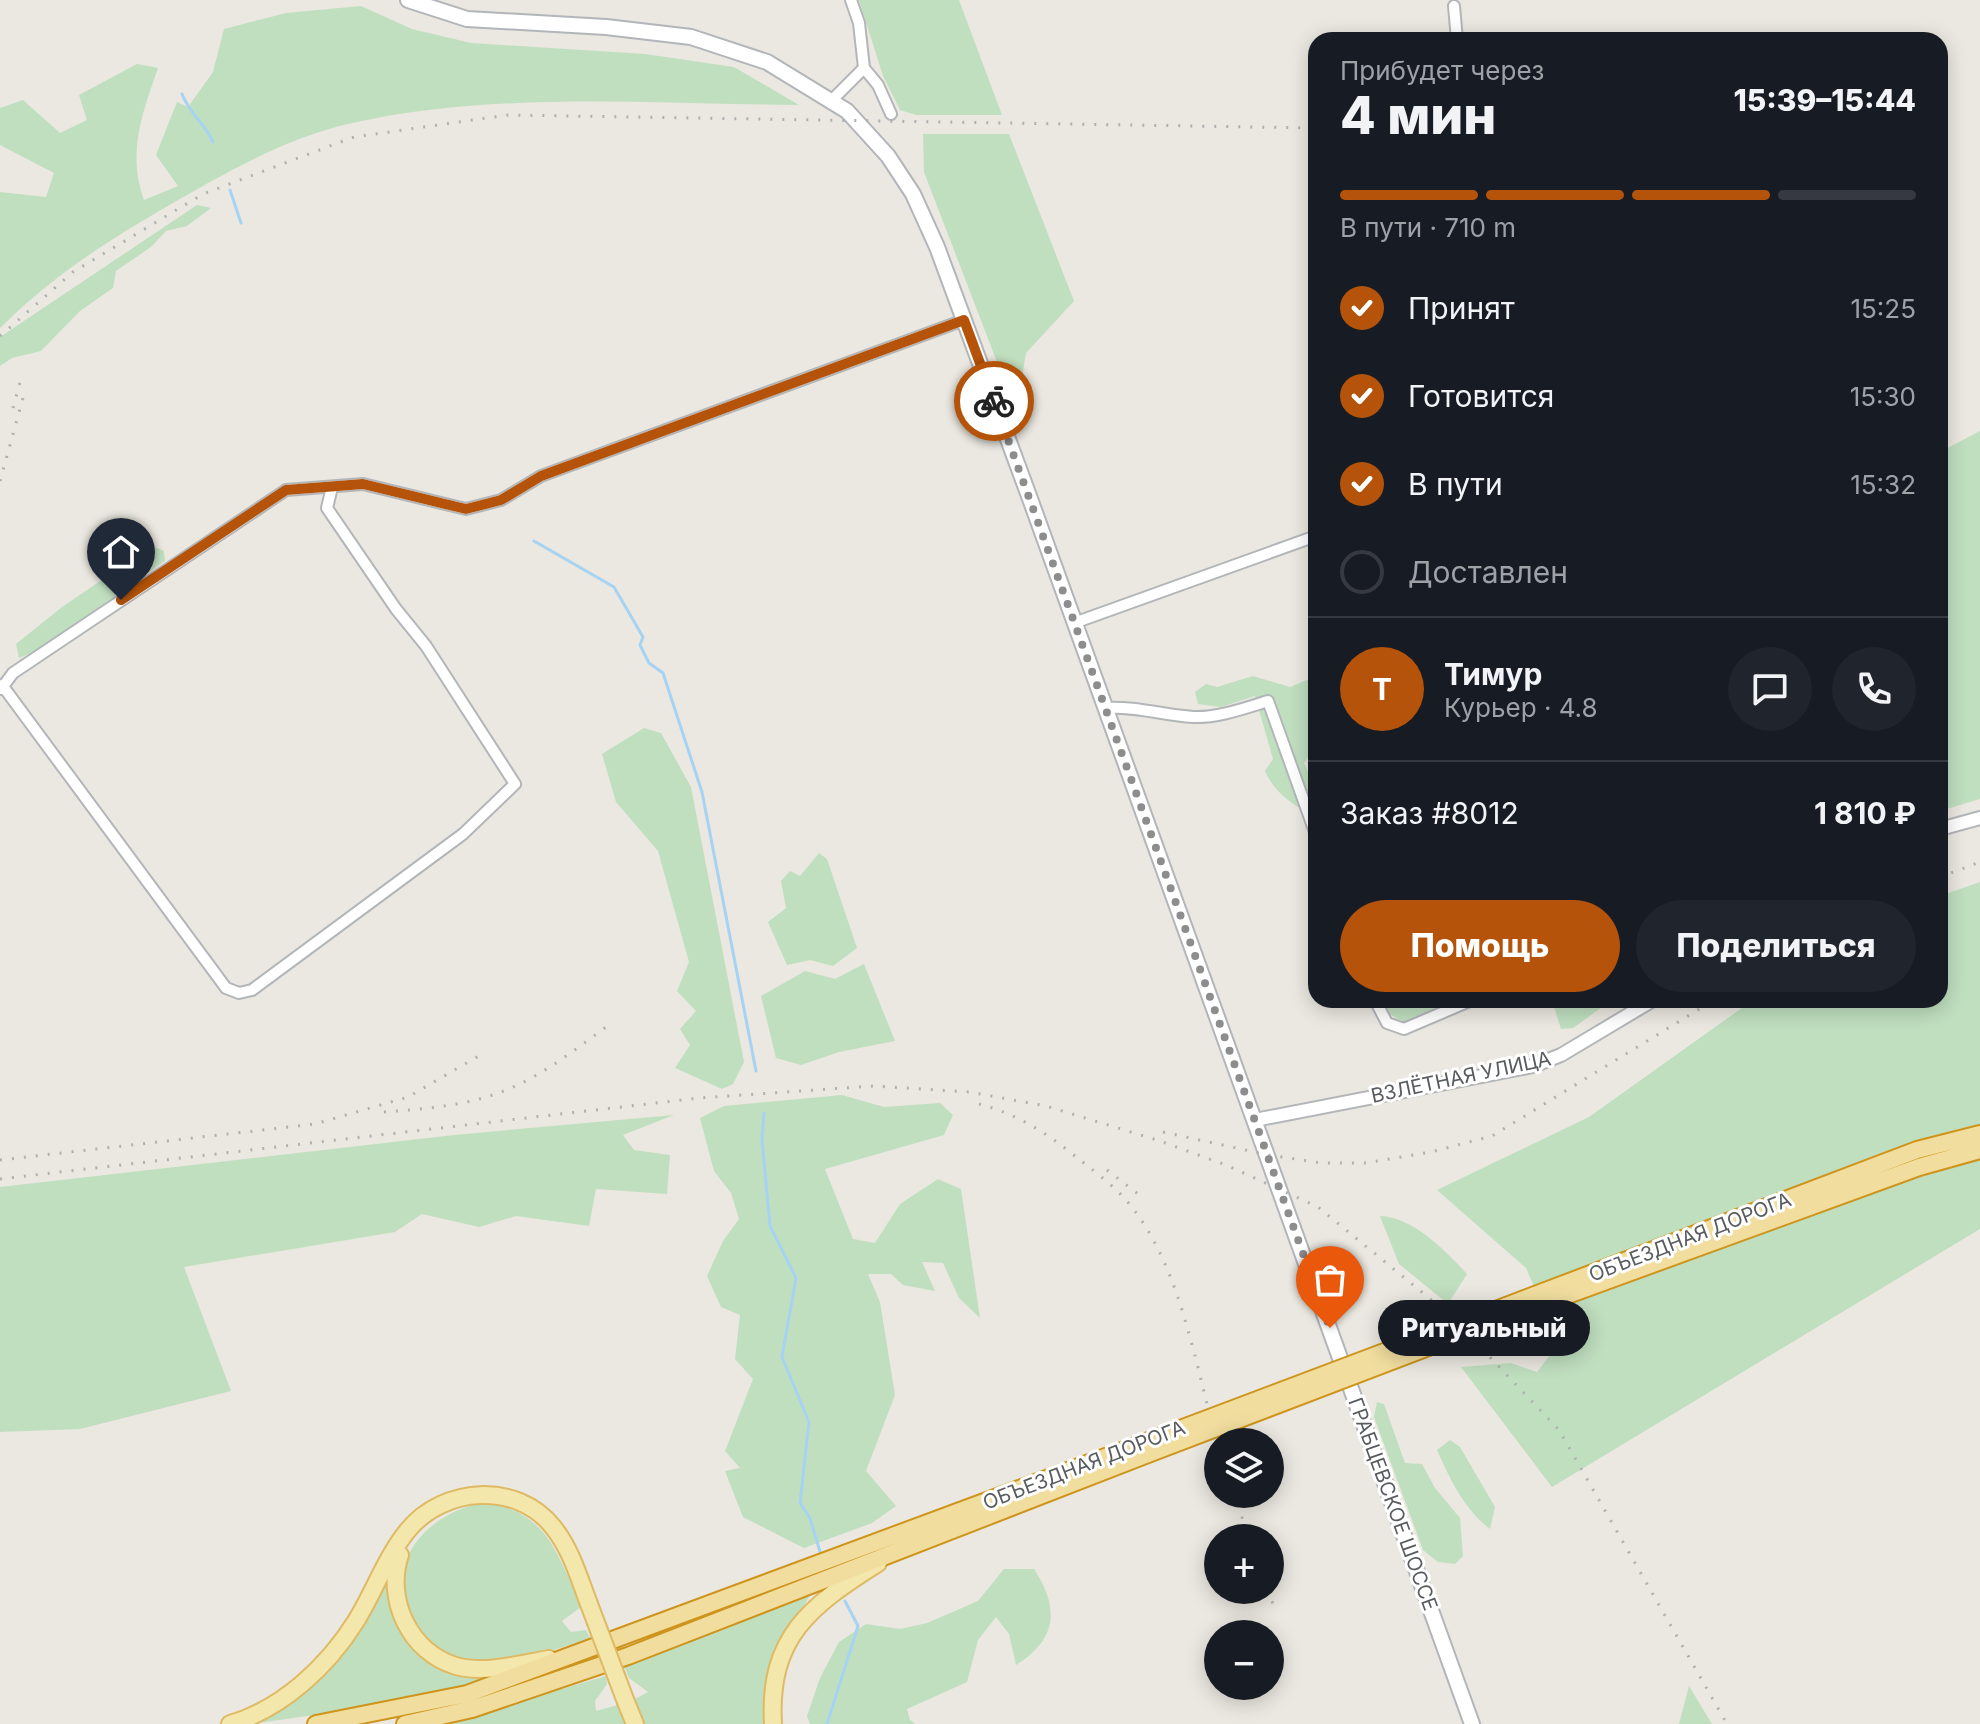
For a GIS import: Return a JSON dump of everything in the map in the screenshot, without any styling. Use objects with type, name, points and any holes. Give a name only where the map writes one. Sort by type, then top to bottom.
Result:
[{"type":"highway","name":"ОБЪЕЗДНАЯ ДОРОГА","points":[[316,1724],[467,1694],[1145,1449],[1508,1311],[1917,1150],[1980,1134]]},
{"type":"highway","name":"ОБЪЕЗДНАЯ ДОРОГА","points":[[1508,1311],[1919,1167],[1980,1150]]},
{"type":"highway","name":"ОБЪЕЗДНАЯ ДОРОГА","points":[[405,1724],[472,1709],[583,1672],[887,1558],[1145,1449]]},
{"type":"main road","name":"ГРАБЦЕВСКОЕ ШОССЕ","points":[[408,0],[467,19],[606,27],[691,37],[767,62],[833,99],[888,156],[913,194],[964,320],[1472,1724]]},
{"type":"main road","points":[[230,1724],[276,1702],[332,1653],[355,1622],[408,1530],[428,1512],[458,1498],[491,1495],[526,1505],[545,1517],[562,1539],[635,1724]]},
{"type":"main road","points":[[408,1530],[396,1570],[397,1599],[405,1623],[433,1655],[454,1665],[490,1668],[582,1652]]},
{"type":"main road","points":[[773,1724],[776,1672],[797,1626],[831,1592],[887,1558]]},
{"type":"street","points":[[851,0],[859,23],[864,68],[878,85],[891,114]]},
{"type":"street","points":[[1454,6],[1456,32]]},
{"type":"street","points":[[833,99],[864,68]]},
{"type":"street","points":[[332,487],[327,508],[396,609],[426,646],[515,784],[463,834],[252,990],[239,993],[226,988],[1,687],[13,673],[286,490],[363,484],[466,509],[486,507],[541,476],[964,320]]},
{"type":"street","points":[[1074,623],[1308,539]]},
{"type":"street","points":[[1105,708],[1131,706],[1196,717],[1238,711],[1268,701],[1308,813]]},
{"type":"street","points":[[1948,827],[1980,818]]},
{"type":"street","points":[[1379,1008],[1387,1023],[1404,1029],[1453,1008]]},
{"type":"street","name":"ВЗЛЁТНАЯ УЛИЦА","points":[[1255,1120],[1533,1066],[1561,1055],[1640,1008]]},
{"type":"green space","points":[[859,0],[959,0],[1002,115],[916,115],[900,110],[883,76]]},
{"type":"green space","points":[[361,6],[412,29],[471,43],[645,54],[734,67],[799,105],[519,103],[407,113],[352,123],[279,147],[142,221],[59,277],[0,328],[0,192],[46,197],[54,173],[0,145],[0,108],[23,100],[60,133],[87,120],[79,95],[137,64],[158,68],[142,118],[137,150],[139,183],[144,200],[178,186],[156,155],[177,102],[188,107],[213,72],[224,29],[286,13]]},
{"type":"green space","points":[[923,134],[1009,134],[1074,301],[1026,353],[1020,388],[1002,375],[924,172]]},
{"type":"green space","points":[[197,205],[211,208],[187,226],[166,231],[151,247],[116,271],[113,288],[80,311],[41,351],[12,358],[0,366],[0,337]]},
{"type":"green space","points":[[1980,431],[1980,799],[1948,809],[1948,448]]},
{"type":"green space","points":[[152,546],[164,551],[165,561],[36,651],[19,658],[16,644],[62,607]]},
{"type":"green space","points":[[1253,676],[1290,687],[1308,679],[1308,758],[1304,763],[1308,772],[1308,812],[1274,787],[1265,771],[1273,759],[1255,696],[1221,707],[1198,704],[1195,692],[1206,684],[1217,687]]},
{"type":"green space","points":[[644,728],[661,733],[691,787],[744,1062],[733,1084],[722,1089],[675,1068],[690,1045],[680,1029],[696,1011],[677,991],[689,962],[658,851],[616,802],[602,754]]},
{"type":"green space","points":[[819,853],[827,859],[857,948],[833,966],[810,960],[787,965],[768,922],[786,908],[781,881],[790,871],[800,876]]},
{"type":"green space","points":[[1980,882],[1980,1229],[1552,1487],[1461,1367],[1511,1363],[1537,1372],[1559,1343],[1526,1268],[1437,1190],[1589,1117],[1742,1008],[1948,1008],[1948,893]]},
{"type":"green space","points":[[864,964],[895,1041],[839,1052],[801,1065],[776,1058],[761,996],[805,971],[835,979]]},
{"type":"green space","points":[[1386,1008],[1443,1008],[1405,1023],[1388,1013]]},
{"type":"green space","points":[[1554,1008],[1601,1008],[1573,1028],[1561,1029]]},
{"type":"green space","points":[[842,1095],[884,1107],[940,1103],[953,1115],[944,1135],[825,1169],[853,1239],[875,1243],[900,1204],[938,1179],[961,1189],[980,1318],[959,1298],[943,1263],[922,1262],[935,1291],[903,1285],[891,1274],[868,1274],[880,1302],[895,1395],[866,1471],[896,1506],[872,1523],[804,1548],[743,1517],[725,1471],[740,1468],[725,1451],[753,1379],[735,1359],[740,1315],[721,1307],[707,1276],[723,1241],[739,1219],[731,1193],[714,1171],[700,1118],[724,1106]]},
{"type":"green space","points":[[674,1115],[623,1135],[634,1150],[670,1155],[667,1194],[596,1189],[589,1226],[516,1216],[479,1227],[422,1214],[395,1232],[184,1267],[231,1391],[80,1429],[0,1432],[0,1187],[454,1135]]},
{"type":"green space","points":[[1380,1216],[1405,1222],[1416,1229],[1439,1246],[1467,1274],[1448,1304],[1399,1264]]},
{"type":"green space","points":[[1377,1402],[1384,1404],[1405,1463],[1422,1464],[1435,1488],[1460,1518],[1463,1556],[1455,1564],[1438,1562],[1423,1550],[1374,1417]]},
{"type":"green space","points":[[1450,1440],[1460,1447],[1495,1507],[1490,1529],[1465,1503],[1437,1450]]},
{"type":"green space","points":[[485,1503],[523,1515],[548,1539],[581,1607],[562,1621],[571,1632],[586,1630],[590,1638],[528,1657],[480,1663],[452,1657],[436,1648],[423,1635],[408,1614],[402,1592],[403,1571],[410,1552],[423,1534],[440,1520],[461,1509]]},
{"type":"green space","points":[[1004,1569],[1034,1569],[1048,1597],[1051,1610],[1047,1634],[1030,1655],[1016,1665],[1009,1634],[996,1617],[978,1640],[967,1682],[907,1709],[910,1720],[915,1724],[810,1724],[807,1716],[820,1678],[839,1642],[866,1624],[900,1629],[927,1623],[978,1601]]},
{"type":"green space","points":[[388,1577],[397,1621],[422,1658],[449,1671],[493,1674],[494,1679],[357,1709],[251,1724],[267,1716]]},
{"type":"green space","points":[[812,1591],[798,1617],[767,1724],[643,1724],[635,1699],[648,1692],[629,1678],[624,1666]]},
{"type":"green space","points":[[606,1676],[607,1684],[595,1701],[596,1711],[618,1705],[626,1724],[442,1724]]},
{"type":"green space","points":[[1689,1686],[1712,1724],[1679,1724]]},
{"type":"waterway","points":[[182,94],[213,142]]},
{"type":"waterway","points":[[230,190],[241,223]]},
{"type":"waterway","points":[[534,541],[614,587],[643,637],[640,645],[649,663],[663,673],[702,792],[756,1071]]},
{"type":"waterway","points":[[764,1113],[762,1140],[770,1226],[796,1278],[782,1357],[809,1422],[800,1503],[810,1518],[821,1555]]},
{"type":"waterway","points":[[827,1724],[858,1626],[845,1601]]},
{"type":"railway","points":[[0,336],[73,272],[203,194],[354,137],[508,115],[1308,128]]},
{"type":"railway","points":[[13,408],[21,379]]},
{"type":"railway","points":[[0,481],[23,398]]},
{"type":"railway","points":[[1948,874],[1980,862]]},
{"type":"railway","points":[[1163,1132],[1268,1155],[1322,1163],[1365,1163],[1431,1152],[1492,1136],[1701,1008]]},
{"type":"railway","points":[[384,1112],[458,1104],[501,1092],[545,1070],[613,1022]]},
{"type":"railway","points":[[0,1160],[315,1124],[408,1097],[482,1054]]},
{"type":"railway","points":[[0,1179],[699,1098],[873,1086],[969,1092],[1046,1106],[1157,1140],[1226,1165],[1318,1207],[1451,1316],[1559,1430],[1727,1724]]},
{"type":"railway","points":[[979,1104],[1018,1119],[1053,1139],[1106,1181],[1134,1210],[1151,1235],[1176,1292],[1213,1428]]},
{"type":"railway","points":[[1107,1170],[1142,1197]]},
{"type":"railway","points":[[1239,1508],[1244,1524]]},
{"type":"way so far","points":[[994,401],[1330,1328]]},
{"type":"place","name":"Ритуальный","points":[[1330,1328]]},
{"type":"route","points":[[121,600],[286,490],[363,484],[466,509],[486,507],[541,476],[964,320],[994,401]]}]
